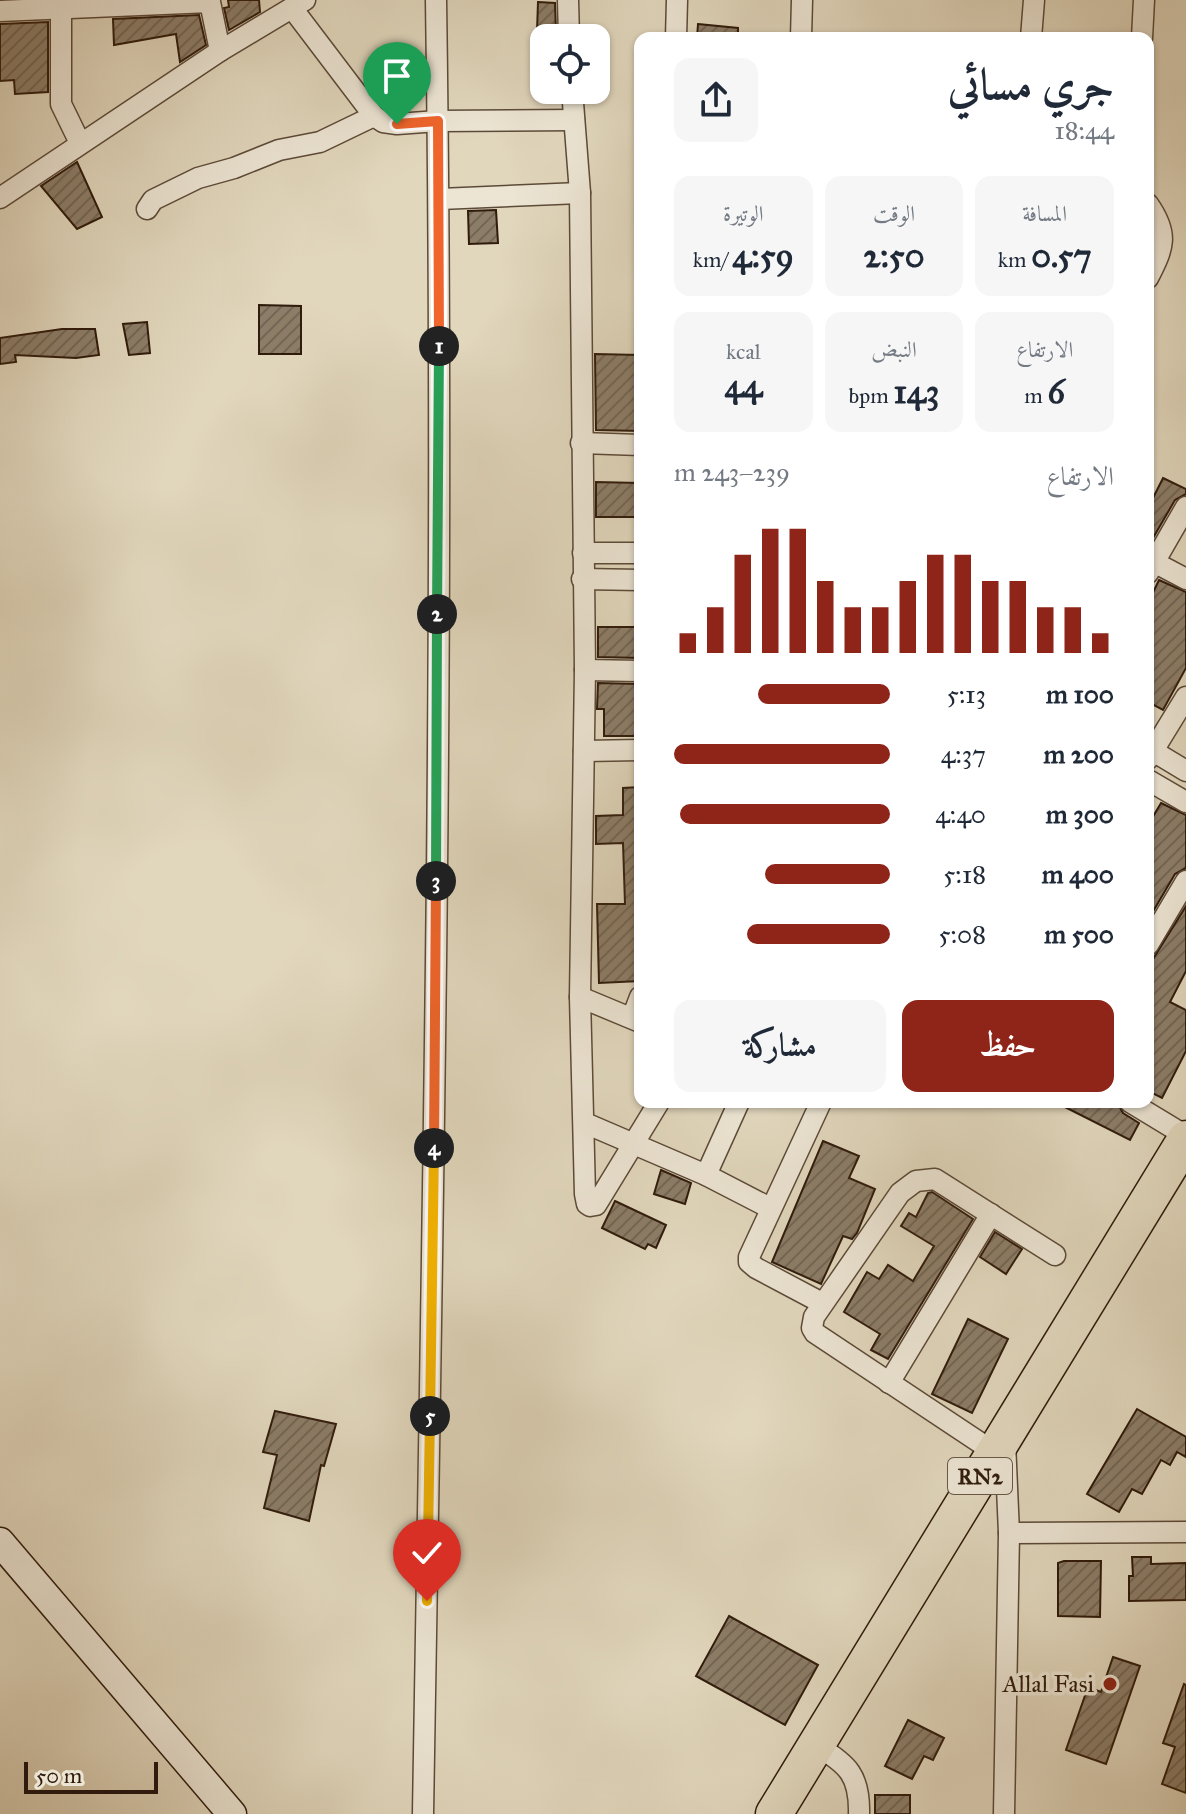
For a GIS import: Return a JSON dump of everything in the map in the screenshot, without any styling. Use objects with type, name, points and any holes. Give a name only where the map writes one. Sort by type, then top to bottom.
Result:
[{"type":"highway","name":"RN2","points":[[774,1814],[1186,1138]]},
{"type":"street","points":[[423,1814],[434,1159],[440,199],[436,0]]},
{"type":"street","points":[[568,0],[569,24]]},
{"type":"street","points":[[676,32],[677,0]]},
{"type":"street","points":[[801,32],[802,0]]},
{"type":"street","points":[[1031,32],[1034,0]]},
{"type":"street","points":[[1142,32],[1144,0]]},
{"type":"street","points":[[0,11],[61,4],[210,1],[220,51]]},
{"type":"street","points":[[61,4],[61,104],[80,143]]},
{"type":"street","points":[[0,198],[220,51],[298,4],[374,116],[383,122],[574,120]]},
{"type":"street","points":[[573,104],[580,193],[585,670],[580,997],[587,1204],[596,1205],[655,1108]]},
{"type":"street","points":[[147,209],[153,200],[198,178],[279,150],[320,142],[374,116]]},
{"type":"street","points":[[440,199],[580,193]]},
{"type":"street","points":[[1154,214],[1163,230],[1159,256],[1154,266]]},
{"type":"street","points":[[581,443],[634,445]]},
{"type":"street","points":[[1154,558],[1186,507]]},
{"type":"street","points":[[583,553],[634,553]]},
{"type":"street","points":[[1154,567],[1186,579]]},
{"type":"street","points":[[582,579],[634,580]]},
{"type":"street","points":[[585,670],[634,671]]},
{"type":"street","points":[[1154,747],[1186,697]]},
{"type":"street","points":[[584,751],[634,750]]},
{"type":"street","points":[[1154,755],[1186,771]]},
{"type":"street","points":[[1154,783],[1186,802]]},
{"type":"street","points":[[1154,935],[1186,881]]},
{"type":"street","points":[[580,997],[634,1019]]},
{"type":"street","points":[[706,1175],[736,1108]]},
{"type":"street","points":[[817,1108],[751,1251],[749,1262],[822,1303]]},
{"type":"street","points":[[1139,1108],[1186,1138]]},
{"type":"street","points":[[585,1123],[706,1175],[770,1208]]},
{"type":"street","points":[[1004,1814],[1009,1533],[999,1443],[889,1383],[812,1328],[822,1303],[900,1193],[916,1181],[935,1179],[1055,1255]]},
{"type":"street","points":[[889,1383],[991,1214]]},
{"type":"street","points":[[1009,1533],[1186,1532]]},
{"type":"street","points":[[0,1542],[232,1814]]},
{"type":"street","points":[[817,1746],[838,1758],[851,1772],[860,1794],[859,1814]]},
{"type":"building","points":[[228,0],[259,0],[260,12],[229,30],[224,8],[229,7]]},
{"type":"building","points":[[538,2],[555,3],[556,24],[537,24]]},
{"type":"building","points":[[199,15],[206,45],[180,62],[176,34],[114,45],[113,19]]},
{"type":"building","points":[[48,22],[48,92],[15,94],[14,80],[0,81],[0,24]]},
{"type":"building","points":[[698,24],[738,28],[738,32],[697,32]]},
{"type":"building","points":[[77,162],[102,217],[77,229],[41,186]]},
{"type":"building","points":[[496,210],[498,243],[469,244],[468,211]]},
{"type":"building","points":[[259,305],[301,306],[301,354],[259,354]]},
{"type":"building","points":[[147,322],[150,353],[129,355],[123,324]]},
{"type":"building","points":[[62,329],[95,329],[99,355],[76,358],[15,355],[16,362],[0,364],[0,338]]},
{"type":"building","points":[[595,354],[634,355],[634,431],[596,430]]},
{"type":"building","points":[[1163,478],[1186,489],[1186,494],[1175,500],[1154,536],[1154,496]]},
{"type":"building","points":[[596,482],[634,483],[634,517],[596,517]]},
{"type":"building","points":[[1159,580],[1186,592],[1186,668],[1163,710],[1154,705],[1154,590]]},
{"type":"building","points":[[598,627],[634,627],[634,658],[598,657]]},
{"type":"building","points":[[598,683],[634,684],[634,736],[604,736],[604,709],[597,709]]},
{"type":"building","points":[[634,787],[634,981],[599,983],[597,904],[625,904],[623,843],[596,844],[596,816],[623,815],[623,788]]},
{"type":"building","points":[[1161,803],[1186,815],[1186,868],[1175,874],[1154,910],[1154,815]]},
{"type":"building","points":[[1186,906],[1186,971],[1170,1002],[1186,1010],[1186,1051],[1162,1098],[1154,1094],[1154,957]]},
{"type":"building","points":[[1067,1108],[1120,1108],[1139,1123],[1130,1140]]},
{"type":"building","points":[[823,1141],[859,1156],[849,1178],[875,1189],[857,1233],[852,1239],[843,1236],[821,1284],[772,1262]]},
{"type":"building","points":[[661,1170],[691,1183],[685,1204],[654,1194]]},
{"type":"building","points":[[932,1192],[973,1219],[888,1359],[871,1350],[880,1334],[844,1312],[867,1272],[879,1279],[888,1265],[913,1281],[934,1246],[901,1226],[909,1213],[916,1217],[928,1193]]},
{"type":"building","points":[[615,1201],[666,1225],[656,1248],[648,1244],[645,1249],[602,1228]]},
{"type":"building","points":[[995,1232],[1022,1249],[1006,1274],[980,1257]]},
{"type":"building","points":[[968,1319],[1008,1339],[972,1413],[932,1394]]},
{"type":"building","points":[[1137,1409],[1186,1437],[1186,1457],[1177,1452],[1170,1465],[1161,1460],[1142,1494],[1132,1489],[1119,1512],[1087,1494]]},
{"type":"building","points":[[275,1411],[336,1424],[324,1466],[321,1465],[309,1521],[264,1508],[277,1455],[263,1452]]},
{"type":"building","points":[[1132,1557],[1151,1557],[1151,1564],[1186,1563],[1186,1600],[1129,1601]]},
{"type":"building","points":[[1101,1561],[1100,1617],[1058,1616],[1058,1563]]},
{"type":"building","points":[[729,1616],[818,1665],[785,1725],[696,1676]]},
{"type":"building","points":[[1113,1657],[1140,1666],[1106,1764],[1066,1750],[1088,1687],[1101,1692]]},
{"type":"building","points":[[1184,1684],[1186,1793],[1162,1784],[1175,1747],[1163,1743]]},
{"type":"building","points":[[908,1720],[944,1738],[933,1760],[924,1756],[912,1779],[885,1766]]},
{"type":"building","points":[[875,1795],[910,1795],[910,1814],[875,1814]]},
{"type":"place","name":"Allal Fasi","points":[[1110,1684]]},
{"type":"route","points":[[397,124],[438,121],[440,199],[434,1175],[427,1601]]}]
